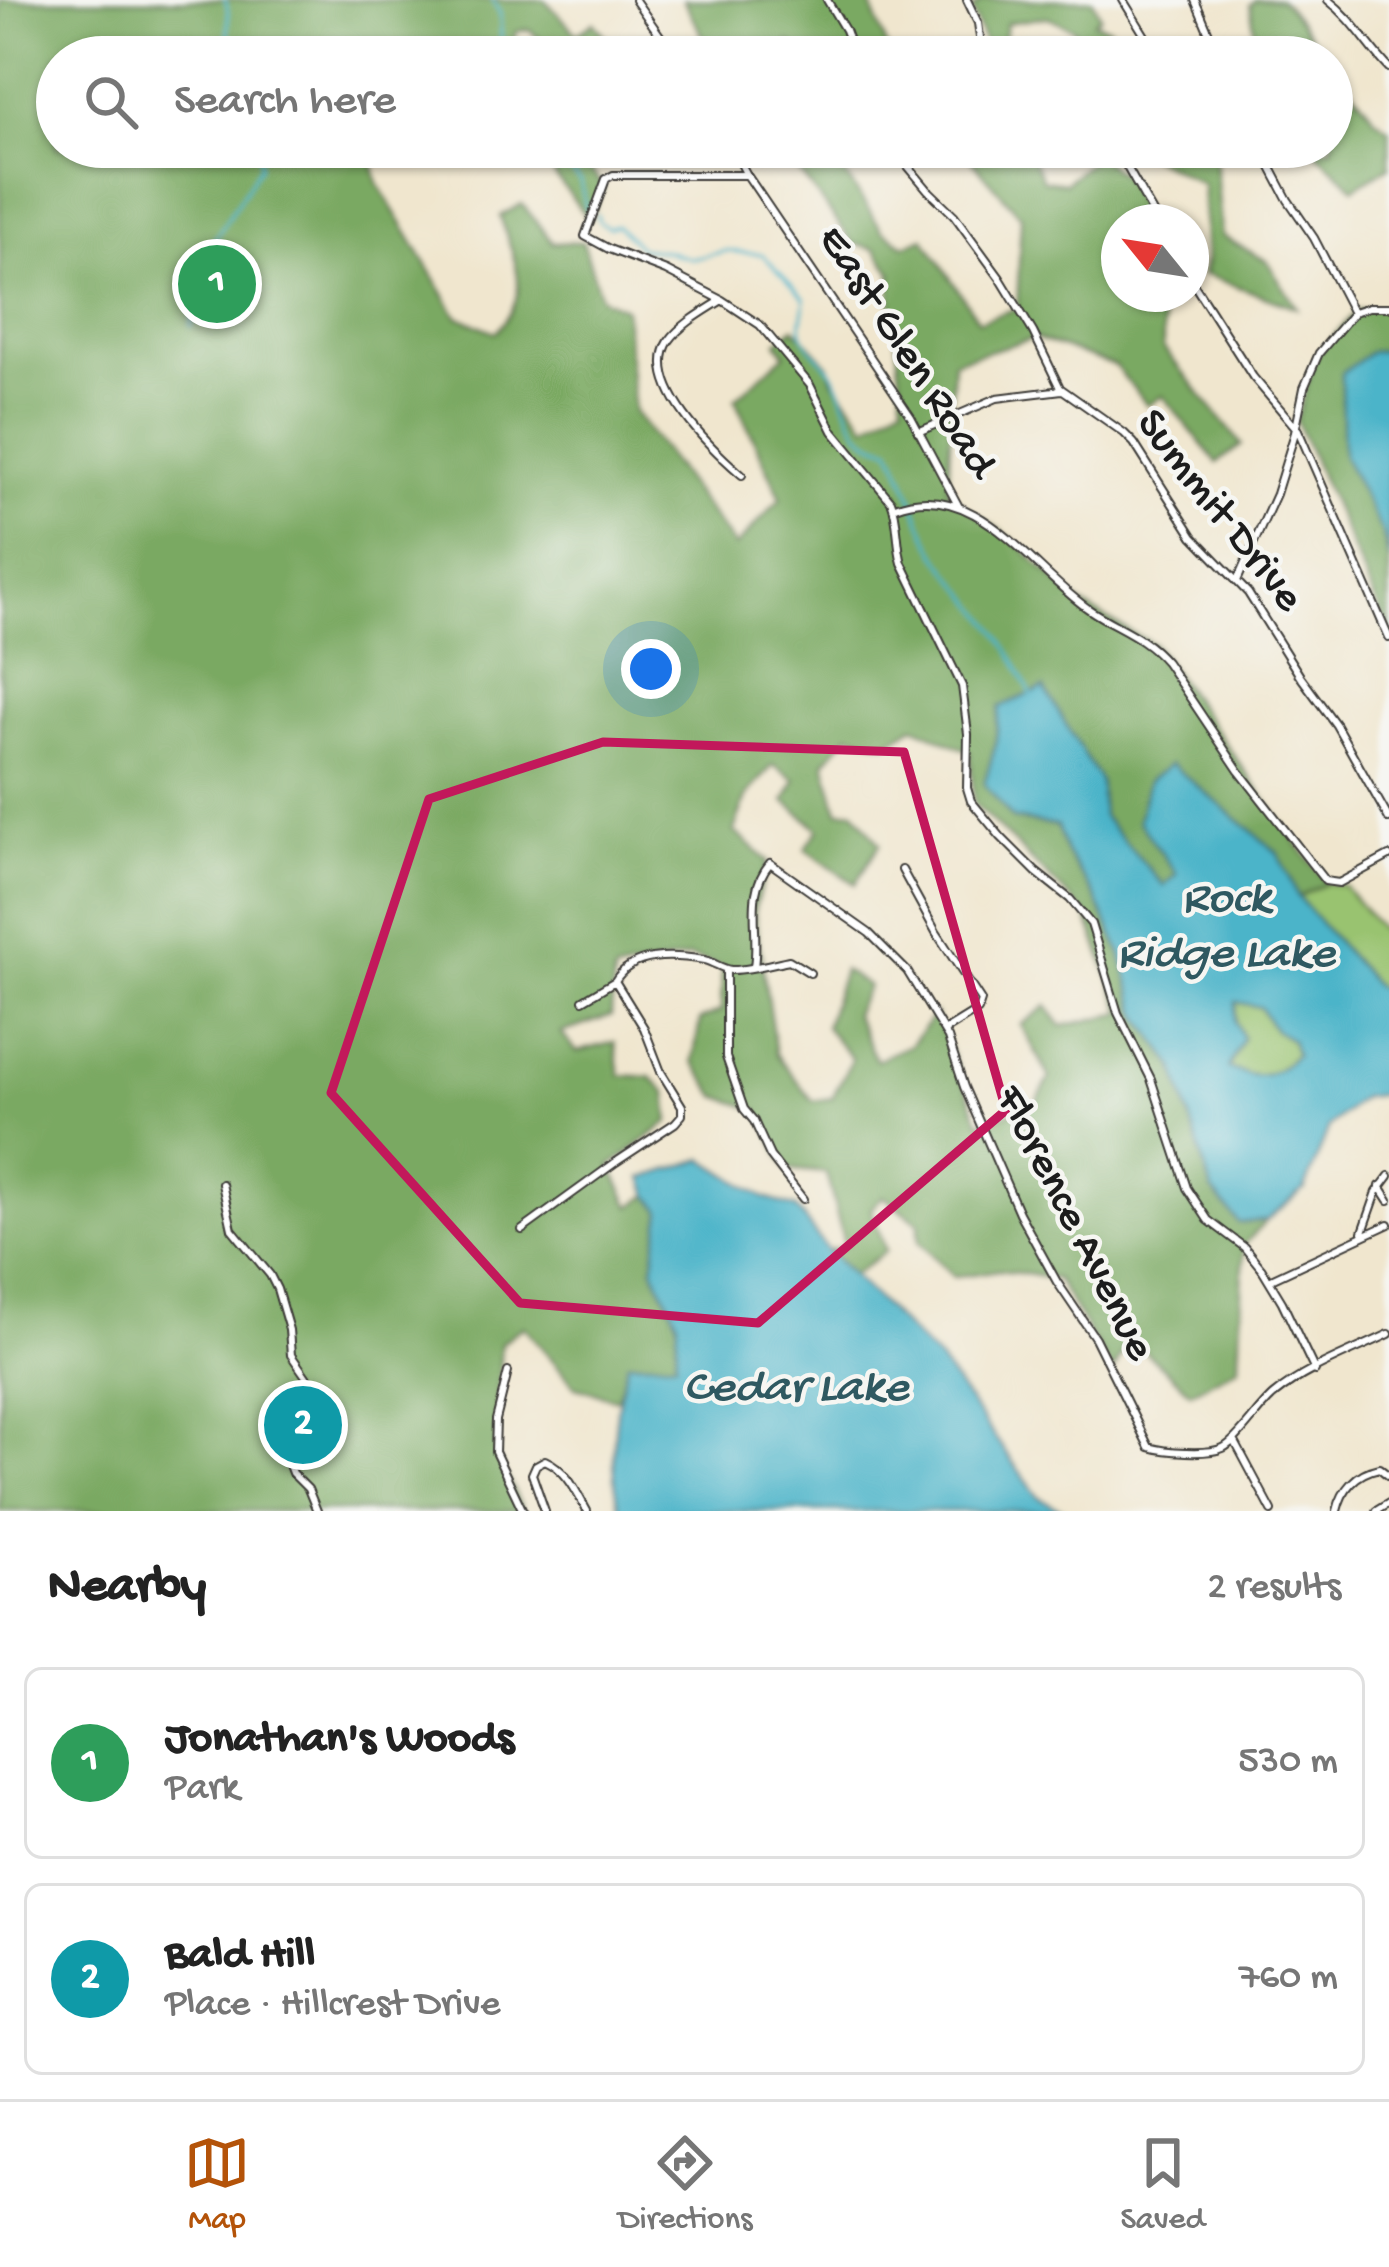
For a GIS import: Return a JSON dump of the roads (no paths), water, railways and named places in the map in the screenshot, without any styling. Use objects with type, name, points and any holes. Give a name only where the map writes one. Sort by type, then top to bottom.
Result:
[{"type":"street","points":[[635,0],[660,36]]},
{"type":"street","points":[[827,0],[847,36]]},
{"type":"street","points":[[968,0],[980,36]]},
{"type":"street","points":[[1123,0],[1145,36]]},
{"type":"street","points":[[1195,0],[1210,36]]},
{"type":"street","points":[[1328,0],[1349,17],[1389,68]]},
{"type":"street","name":"East Glen Road","points":[[743,168],[893,390],[959,507],[999,530],[1089,610],[1152,645],[1268,810],[1325,881],[1353,877],[1389,856]]},
{"type":"street","name":"Summit Drive","points":[[910,168],[954,215],[1000,278],[1062,390],[1134,443],[1193,536],[1248,593],[1336,725],[1389,819]]},
{"type":"street","points":[[1127,168],[1148,204]]},
{"type":"street","points":[[1271,168],[1352,313]]},
{"type":"street","points":[[747,176],[613,175],[607,179],[585,236],[666,271],[760,325],[811,385],[833,431],[894,508],[902,563],[962,686],[971,801],[1024,861],[1070,899],[1091,924],[1118,1013],[1151,1079],[1187,1188],[1208,1220],[1244,1246],[1269,1280],[1315,1371]]},
{"type":"street","points":[[722,300],[674,335],[664,359],[679,410],[742,475]]},
{"type":"street","points":[[1209,306],[1253,376],[1306,446],[1389,638]]},
{"type":"street","points":[[1237,581],[1276,494],[1304,388],[1319,353],[1352,313],[1389,307]]},
{"type":"street","points":[[919,432],[998,398],[1062,390]]},
{"type":"street","points":[[894,508],[916,501],[959,507]]},
{"type":"street","name":"Florence Avenue","points":[[754,966],[754,891],[770,863],[890,952],[944,1031],[1019,1213],[1095,1337],[1149,1448],[1222,1449],[1234,1440]]},
{"type":"street","points":[[902,870],[981,1001],[978,1010],[944,1031]]},
{"type":"street","points":[[583,1000],[615,981],[628,966],[650,958],[703,960],[726,969],[789,960],[810,973]]},
{"type":"street","points":[[726,969],[725,1057],[744,1109],[770,1156],[803,1199]]},
{"type":"street","points":[[522,1230],[679,1119],[682,1109],[644,1028],[615,981]]},
{"type":"street","points":[[1362,1235],[1380,1186],[1389,1176]]},
{"type":"street","points":[[222,1184],[232,1229],[277,1289],[291,1355],[312,1391],[290,1465],[317,1511]]},
{"type":"street","points":[[1380,1186],[1389,1200]]},
{"type":"street","points":[[1269,1280],[1389,1224]]},
{"type":"street","points":[[1272,1511],[1234,1440],[1274,1395],[1388,1337]]},
{"type":"street","points":[[508,1372],[496,1420],[495,1452],[523,1511]]},
{"type":"street","points":[[545,1511],[532,1477],[534,1467],[545,1460],[571,1481],[587,1511]]},
{"type":"street","points":[[1337,1511],[1341,1496],[1361,1474],[1379,1468],[1389,1476]]},
{"type":"street","points":[[1376,1511],[1389,1502]]},
{"type":"water","points":[[1389,350],[1389,560],[1383,534],[1343,456],[1341,374],[1370,352]]},
{"type":"water","name":"Rock Ridge Lake","points":[[1044,688],[1100,781],[1102,816],[1164,886],[1177,874],[1138,821],[1148,781],[1171,764],[1277,852],[1298,897],[1375,986],[1389,993],[1389,1094],[1362,1097],[1329,1127],[1305,1189],[1267,1220],[1239,1223],[1212,1190],[1175,1068],[1139,1015],[1121,953],[1095,896],[1066,852],[1057,826],[1013,819],[984,784],[1000,707]],"holes":[[[1236,1002],[1260,1007],[1274,1030],[1291,1040],[1296,1055],[1265,1075],[1228,1068],[1243,1038],[1235,1022]]]},
{"type":"water","name":"Cedar Lake","points":[[704,1159],[763,1197],[796,1208],[827,1250],[940,1362],[1039,1498],[1066,1511],[620,1511],[615,1436],[628,1362],[676,1362],[678,1321],[653,1268],[662,1211],[643,1178]]},
{"type":"waterway","points":[[225,0],[229,36]]},
{"type":"waterway","points":[[492,0],[500,13],[501,36]]},
{"type":"waterway","points":[[191,326],[210,247],[259,168]]},
{"type":"waterway","points":[[568,168],[580,181],[589,210]]},
{"type":"waterway","points":[[597,215],[599,222],[617,225],[640,248],[692,259],[726,251],[762,254],[804,298],[801,330],[805,339],[832,372],[865,438],[891,448],[933,547],[999,635],[1031,694]]},
{"type":"place","name":"Jonathan's Woods","points":[[217,284]]},
{"type":"place","name":"Bald Hill","points":[[303,1425]]}]
